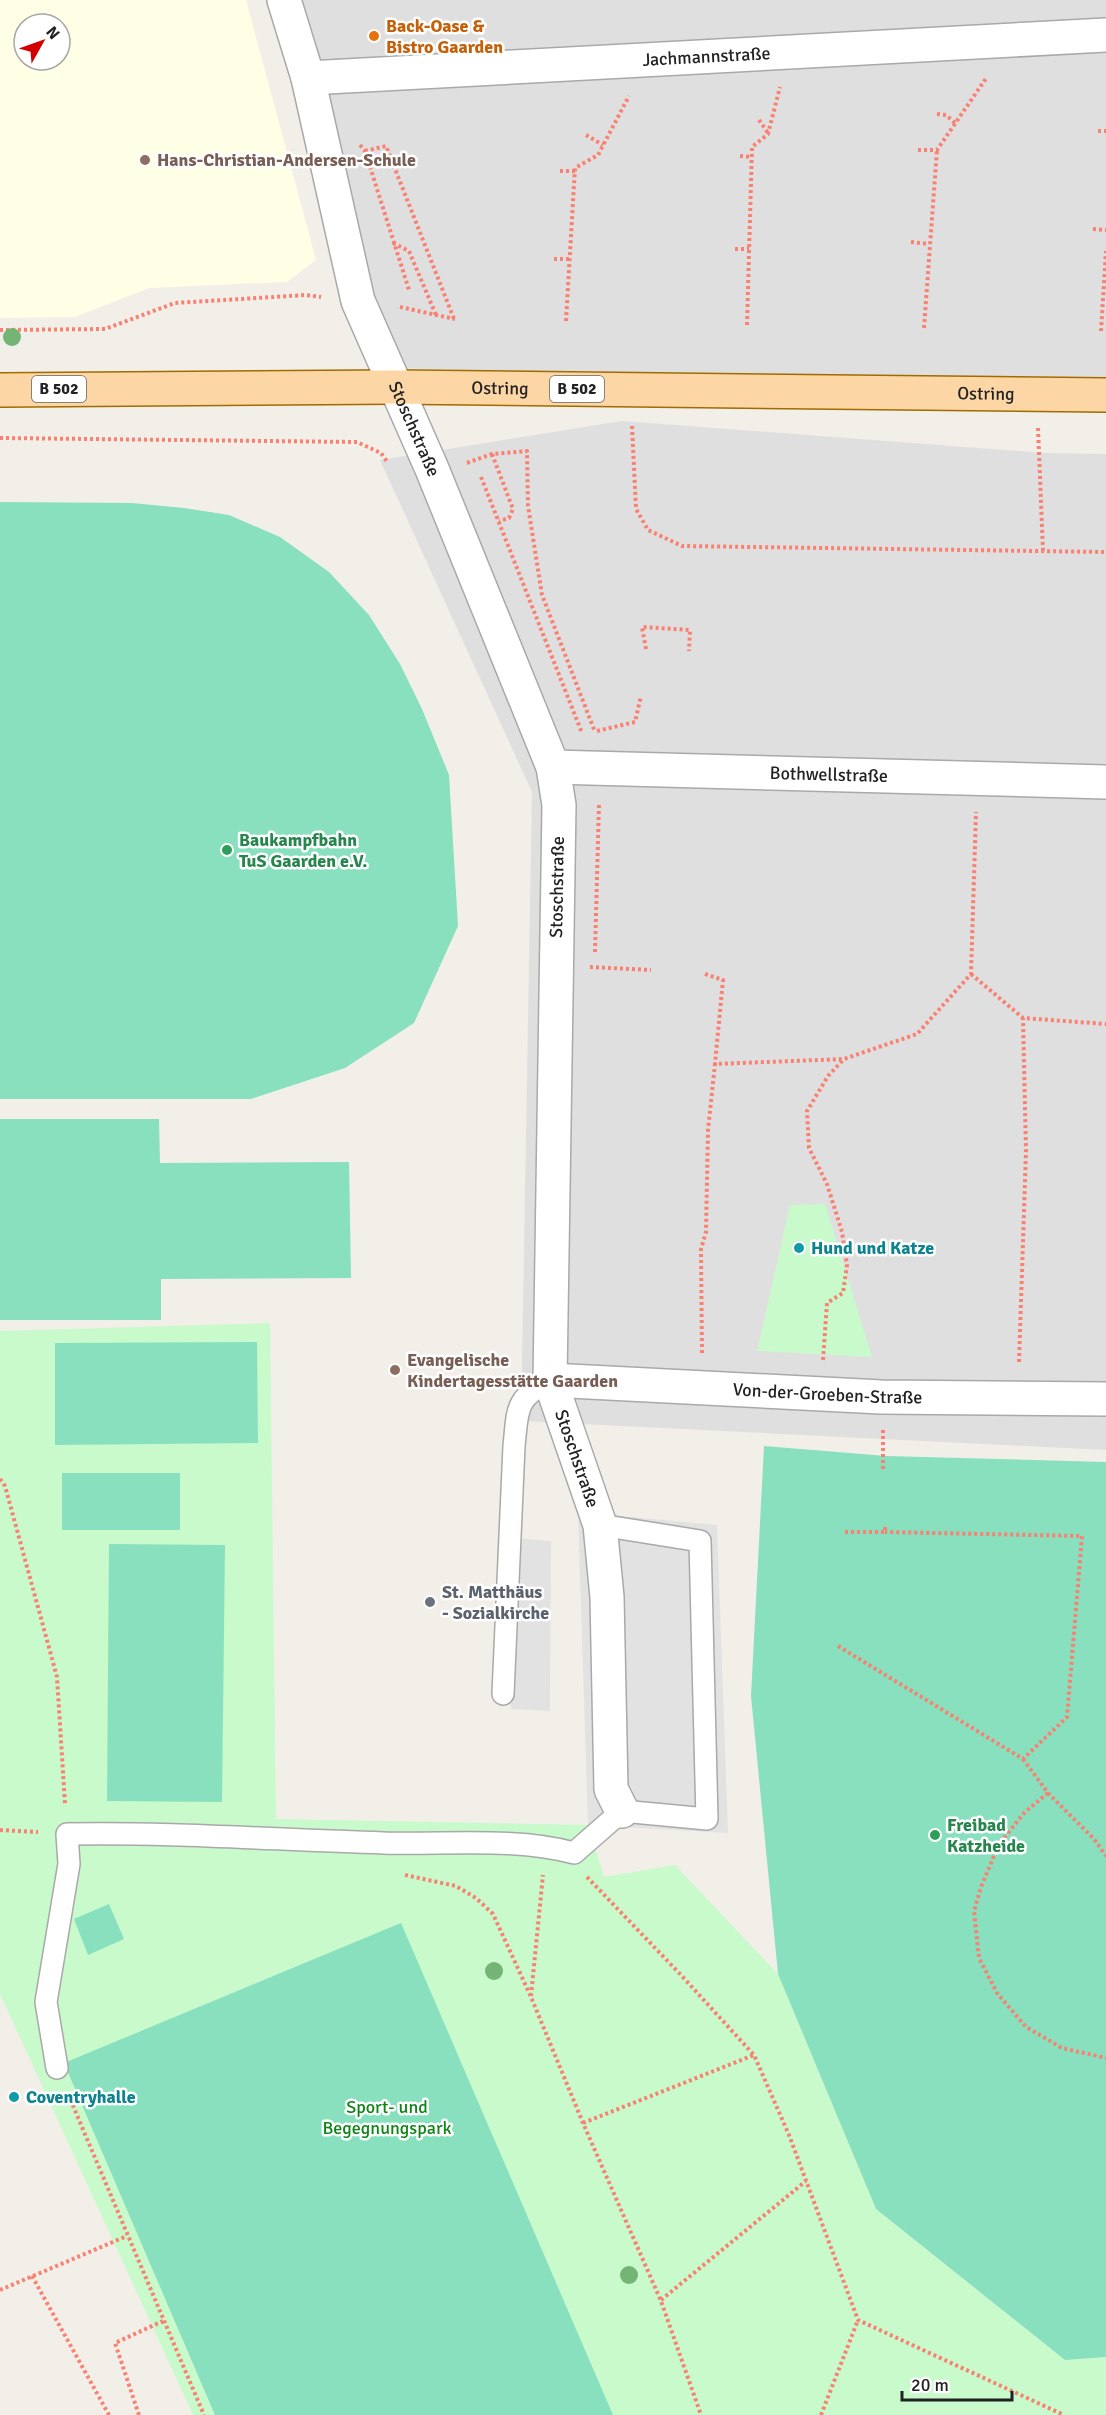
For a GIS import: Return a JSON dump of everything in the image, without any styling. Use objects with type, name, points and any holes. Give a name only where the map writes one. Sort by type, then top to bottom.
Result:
[{"type":"main road","name":"Ostring","points":[[0,390],[395,387],[1106,395]]},
{"type":"street","name":"Stoschstraße","points":[[284,0],[308,78],[358,301],[432,469],[553,767],[559,805],[550,1380],[600,1525],[607,1597],[611,1789],[622,1811]]},
{"type":"street","name":"Jachmannstraße","points":[[308,78],[1106,35]]},
{"type":"street","name":"Bothwellstraße","points":[[553,767],[1106,782]]},
{"type":"street","name":"Von-der-Groeben-Straße","points":[[550,1380],[881,1397],[1106,1399]]},
{"type":"lane","points":[[503,1694],[514,1446],[518,1407],[530,1390],[550,1380]]},
{"type":"lane","points":[[57,2068],[46,2002],[69,1864],[67,1834],[128,1833],[383,1843],[546,1845],[574,1853],[622,1811],[707,1819],[700,1541],[600,1525]]},
{"type":"path","points":[[924,328],[937,150],[991,72]]},
{"type":"path","points":[[747,325],[752,147],[768,134],[781,84]]},
{"type":"path","points":[[566,321],[575,168],[598,155],[631,92]]},
{"type":"path","points":[[938,114],[946,115],[955,123]]},
{"type":"path","points":[[759,120],[768,134]]},
{"type":"path","points":[[1098,131],[1106,131]]},
{"type":"path","points":[[586,135],[603,146]]},
{"type":"path","points":[[0,330],[105,329],[176,303],[306,295],[387,304],[454,320],[386,146],[365,151]]},
{"type":"path","points":[[918,150],[937,150]]},
{"type":"path","points":[[740,156],[752,157]]},
{"type":"path","points":[[560,171],[575,171]]},
{"type":"path","points":[[1093,229],[1106,230]]},
{"type":"path","points":[[911,242],[929,244]]},
{"type":"path","points":[[393,243],[409,251],[436,316]]},
{"type":"path","points":[[735,249],[749,249]]},
{"type":"path","points":[[1101,331],[1106,251]]},
{"type":"path","points":[[554,259],[569,259]]},
{"type":"path","points":[[630,389],[636,509],[648,530],[682,546],[1106,552]]},
{"type":"path","points":[[1036,394],[1043,551]]},
{"type":"path","points":[[0,438],[357,442],[381,453],[397,474],[460,465],[492,454],[527,450],[528,506],[542,596],[596,731]]},
{"type":"path","points":[[492,454],[513,509],[509,518],[499,521]]},
{"type":"path","points":[[646,649],[642,627],[690,630],[689,651]]},
{"type":"path","points":[[584,737],[596,731],[635,722],[641,696]]},
{"type":"path","points":[[715,1064],[844,1059],[917,1034],[971,974],[977,778]]},
{"type":"path","points":[[556,966],[651,970]]},
{"type":"path","points":[[702,1388],[701,1249],[706,1232],[708,1130],[723,980],[705,974]]},
{"type":"path","points":[[971,974],[1023,1018],[1106,1024]]},
{"type":"path","points":[[1018,1397],[1026,1152],[1023,1018]]},
{"type":"path","points":[[820,1394],[827,1303],[843,1293],[847,1265],[842,1232],[827,1184],[809,1148],[807,1111],[828,1076],[844,1059]]},
{"type":"path","points":[[0,1479],[5,1486],[57,1677],[67,1834],[0,1830]]},
{"type":"path","points":[[845,1532],[885,1529],[1082,1536],[1067,1717],[1023,1759]]},
{"type":"path","points":[[838,1646],[1023,1759],[1048,1793],[1094,1839],[1106,1856]]},
{"type":"path","points":[[1048,1793],[1025,1812],[999,1844],[981,1887],[974,1911],[979,1958],[997,1993],[1026,2027],[1062,2048],[1106,2058]]},
{"type":"path","points":[[531,1997],[546,1845]]},
{"type":"path","points":[[574,1853],[590,1882],[681,1975],[754,2055],[806,2181],[858,2320],[821,2415]]},
{"type":"path","points":[[400,1874],[456,1886],[476,1898],[493,1914],[531,1997],[661,2301],[701,2415]]},
{"type":"path","points":[[583,2123],[754,2055]]},
{"type":"path","points":[[57,2068],[204,2415]]},
{"type":"path","points":[[661,2301],[806,2181]]},
{"type":"path","points":[[0,2290],[127,2236]]},
{"type":"path","points":[[32,2276],[109,2415]]},
{"type":"path","points":[[858,2320],[1064,2415]]},
{"type":"path","points":[[139,2415],[115,2343],[163,2321]]},
{"type":"shaded area","name":"Hans-Christian-Andersen-Schule","points":[[0,0],[246,0],[316,260],[287,282],[149,288],[75,317],[0,318]]},
{"type":"shaded area","points":[[284,0],[1106,0],[1106,388],[393,368]]},
{"type":"shaded area","points":[[622,421],[1046,453],[1106,454],[1106,1450],[521,1421],[532,792],[380,460]]},
{"type":"shaded area","points":[[578,1512],[717,1525],[728,1833],[588,1825]]},
{"type":"shaded area","points":[[515,1538],[551,1541],[550,1711],[511,1709]]},
{"type":"green space","name":"Baukampfbahn TuS Gaarden e.V.","points":[[0,502],[132,503],[229,515],[280,537],[329,572],[369,615],[400,664],[422,709],[449,775],[458,926],[414,1023],[345,1068],[251,1099],[0,1099]]},
{"type":"green space","points":[[0,1119],[159,1119],[160,1163],[349,1162],[351,1278],[161,1279],[161,1320],[0,1320]]},
{"type":"green space","points":[[825,1204],[872,1357],[757,1351],[790,1205]]},
{"type":"green space","name":"Sport- und Begegnungspark","points":[[270,1323],[276,1819],[588,1825],[604,1877],[675,1865],[778,1974],[876,2209],[1065,2360],[1106,2357],[1106,2415],[193,2415],[0,1994],[0,1331]]},
{"type":"green space","points":[[257,1342],[258,1443],[55,1445],[55,1343]]},
{"type":"green space","name":"Freibad Katzheide","points":[[764,1446],[886,1456],[1106,1462],[1106,2357],[1065,2360],[876,2209],[778,1974],[751,1696]]},
{"type":"green space","points":[[62,1473],[180,1473],[180,1530],[62,1530]]},
{"type":"green space","points":[[109,1544],[225,1545],[222,1802],[107,1801]]},
{"type":"green space","points":[[109,1904],[124,1939],[88,1955],[74,1919]]},
{"type":"green space","points":[[401,1923],[613,2415],[215,2415],[64,2063]]},
{"type":"place","name":"Back-Oase & Bistro Gaarden","points":[[374,36]]},
{"type":"place","name":"Hans-Christian-Andersen-Schule","points":[[145,160]]},
{"type":"place","name":"Baukampfbahn TuS Gaarden e.V.","points":[[227,850]]},
{"type":"place","name":"Hund und Katze","points":[[799,1248]]},
{"type":"place","name":"Evangelische Kindertagesstätte Gaarden","points":[[395,1370]]},
{"type":"place","name":"St. Matthäus - Sozialkirche","points":[[430,1602]]},
{"type":"place","name":"Freibad Katzheide","points":[[935,1835]]},
{"type":"place","name":"Coventryhalle","points":[[14,2097]]}]
